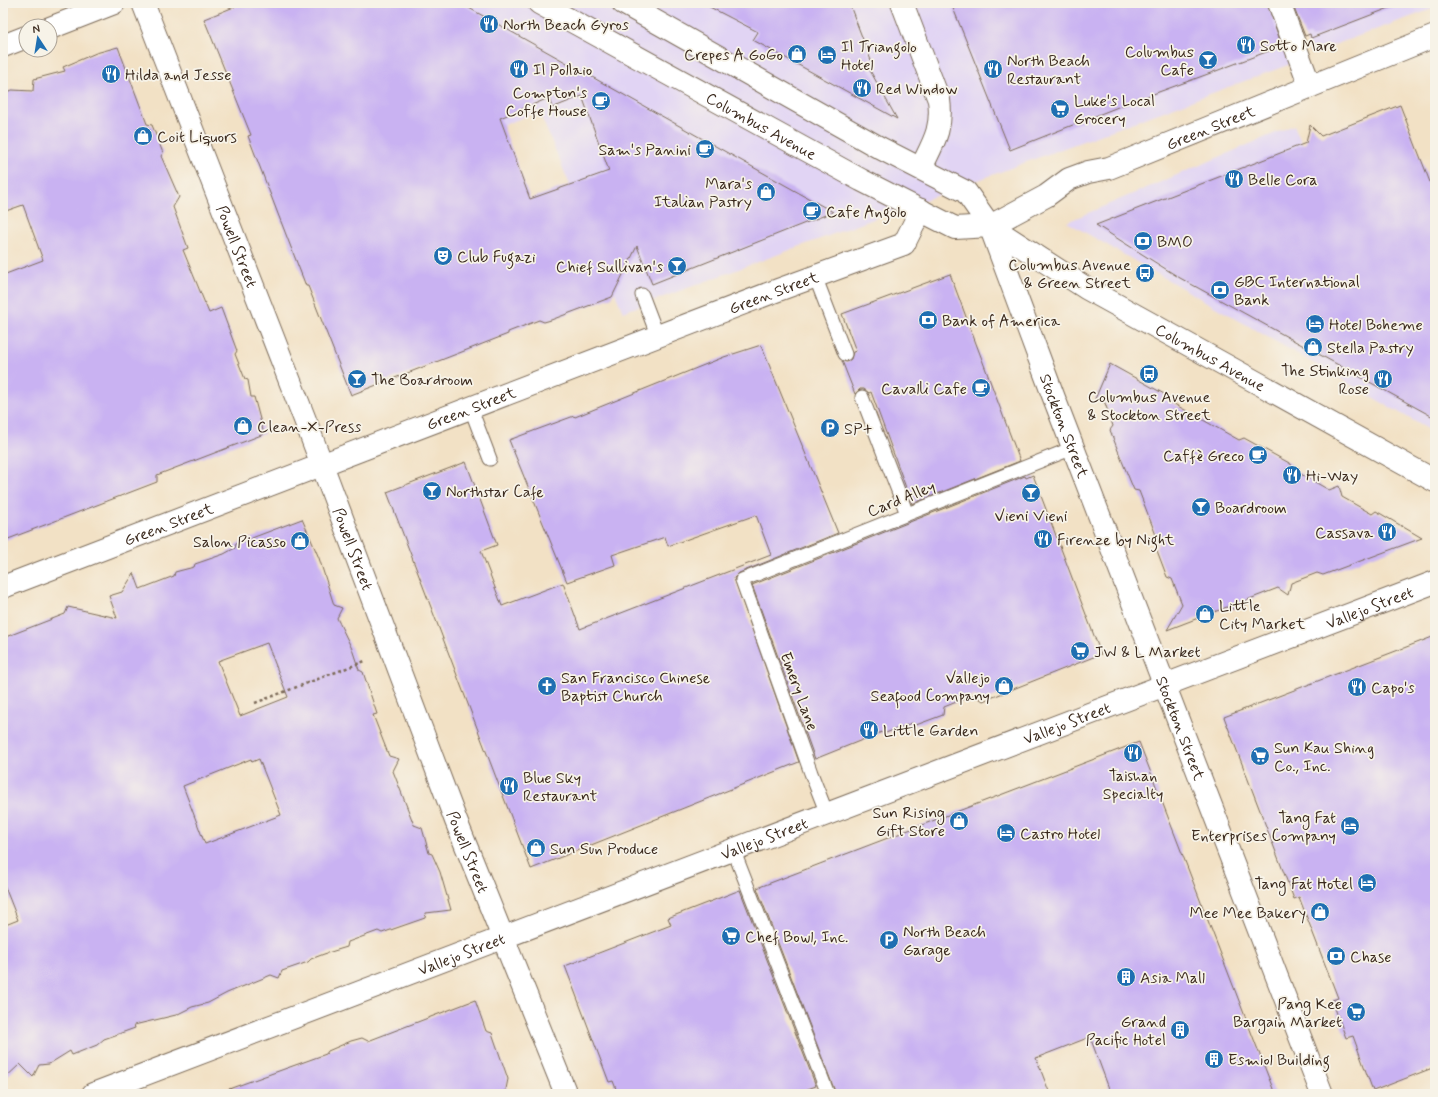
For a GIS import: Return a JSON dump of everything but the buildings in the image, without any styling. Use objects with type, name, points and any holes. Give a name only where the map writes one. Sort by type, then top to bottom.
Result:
[{"type":"street","points":[[58,25],[114,3]]},
{"type":"street","name":"Powell Street","points":[[143,3],[322,465],[459,828],[566,1094]]},
{"type":"street","name":"Columbus Avenue","points":[[539,3],[862,180],[955,228],[990,226]]},
{"type":"street","name":"Columbus Avenue","points":[[623,3],[880,148],[966,192],[990,226],[1086,288],[1435,481]]},
{"type":"street","points":[[902,3],[939,100],[941,116],[936,136],[921,168]]},
{"type":"street","points":[[1279,3],[1310,86]]},
{"type":"street","name":"Green Street","points":[[990,226],[1046,196],[1069,179],[1088,172],[1109,168],[1435,36]]},
{"type":"street","points":[[3,46],[18,40]]},
{"type":"street","name":"Green Street","points":[[4,583],[322,465],[815,276],[904,244],[921,210]]},
{"type":"street","name":"Stockton Street","points":[[990,226],[1073,448],[1322,1094]]},
{"type":"street","name":"Vallejo Street","points":[[93,1094],[1435,582]]},
{"type":"lane","points":[[815,276],[845,354]]},
{"type":"lane","points":[[642,295],[658,337]]},
{"type":"lane","points":[[862,397],[907,514]]},
{"type":"lane","points":[[471,408],[490,459]]},
{"type":"lane","name":"Card Alley","points":[[742,580],[1073,448]]},
{"type":"lane","name":"Emery Lane","points":[[742,580],[827,814]]},
{"type":"lane","points":[[733,849],[828,1094]]},
{"type":"path","points":[[255,703],[365,661]]},
{"type":"shaded area","points":[[416,3],[1272,3],[1296,62],[623,312],[539,111],[471,138]]},
{"type":"shaded area","points":[[1289,3],[1435,3],[1435,8],[1312,53]]},
{"type":"shaded area","points":[[1294,125],[1377,323],[1435,309],[1435,433],[1067,222]]},
{"type":"place","name":"North Beach Gyros","points":[[489,24]]},
{"type":"place","name":"Sotto Mare","points":[[1246,45]]},
{"type":"place","name":"Crepes A GoGo","points":[[797,54]]},
{"type":"place","name":"Il Triangolo Hotel","points":[[827,55]]},
{"type":"place","name":"Columbus Cafe","points":[[1208,60]]},
{"type":"place","name":"Il Pollaio","points":[[519,69]]},
{"type":"place","name":"North Beach Restaurant","points":[[993,69]]},
{"type":"place","name":"Hilda and Jesse","points":[[111,74]]},
{"type":"place","name":"Red Window","points":[[862,88]]},
{"type":"place","name":"Compton's Coffe House","points":[[601,101]]},
{"type":"place","name":"Luke's Local Grocery","points":[[1060,109]]},
{"type":"place","name":"Coit Liquors","points":[[143,136]]},
{"type":"place","name":"Sam's Panini","points":[[705,149]]},
{"type":"place","name":"Belle Cora","points":[[1234,179]]},
{"type":"place","name":"Mara's Italian Pastry","points":[[766,192]]},
{"type":"place","name":"Cafe Angolo","points":[[812,211]]},
{"type":"place","name":"BMO","points":[[1143,241]]},
{"type":"place","name":"Club Fugazi","points":[[443,256]]},
{"type":"place","name":"Chief Sullivan's","points":[[677,266]]},
{"type":"place","name":"Columbus Avenue & Green Street","points":[[1145,273]]},
{"type":"place","name":"GBC International Bank","points":[[1220,290]]},
{"type":"place","name":"Bank of America","points":[[928,320]]},
{"type":"place","name":"Hotel Boheme","points":[[1315,324]]},
{"type":"place","name":"Stella Pastry","points":[[1313,347]]},
{"type":"place","name":"Columbus Avenue & Stockton Street","points":[[1149,374]]},
{"type":"place","name":"The Boardroom","points":[[357,379]]},
{"type":"place","name":"The Stinking Rose","points":[[1383,379]]},
{"type":"place","name":"Cavalli Cafe","points":[[981,388]]},
{"type":"place","name":"Clean-X-Press","points":[[243,426]]},
{"type":"place","name":"SP+","points":[[830,428]]},
{"type":"place","name":"Caffè Greco","points":[[1258,455]]},
{"type":"place","name":"Hi-Way","points":[[1292,475]]},
{"type":"place","name":"Northstar Cafe","points":[[432,491]]},
{"type":"place","name":"Vieni Vieni","points":[[1031,493]]},
{"type":"place","name":"Boardroom","points":[[1201,507]]},
{"type":"place","name":"Cassava","points":[[1387,532]]},
{"type":"place","name":"Firenze by Night","points":[[1043,539]]},
{"type":"place","name":"Salon Picasso","points":[[300,541]]},
{"type":"place","name":"Little City Market","points":[[1205,614]]},
{"type":"place","name":"JW & L Market","points":[[1080,651]]},
{"type":"place","name":"San Francisco Chinese Baptist Church","points":[[547,686]]},
{"type":"place","name":"Vallejo Seafood Company","points":[[1004,686]]},
{"type":"place","name":"Capo's","points":[[1357,687]]},
{"type":"place","name":"Little Garden","points":[[869,730]]},
{"type":"place","name":"Taishan Specialty","points":[[1133,753]]},
{"type":"place","name":"Sun Kau Shing Co., Inc.","points":[[1260,756]]},
{"type":"place","name":"Blue Sky Restaurant","points":[[509,786]]},
{"type":"place","name":"Sun Rising Gift Store","points":[[959,821]]},
{"type":"place","name":"Tang Fat Enterprises Company","points":[[1350,826]]},
{"type":"place","name":"Castro Hotel","points":[[1006,833]]},
{"type":"place","name":"Sun Sun Produce","points":[[536,848]]},
{"type":"place","name":"Tang Fat Hotel","points":[[1367,883]]},
{"type":"place","name":"Mee Mee Bakery","points":[[1320,912]]},
{"type":"place","name":"Chef Bowl, Inc.","points":[[731,936]]},
{"type":"place","name":"North Beach Garage","points":[[889,940]]},
{"type":"place","name":"Chase","points":[[1336,956]]},
{"type":"place","name":"Asia Mall","points":[[1126,977]]},
{"type":"place","name":"Pang Kee Bargain Market","points":[[1356,1012]]},
{"type":"place","name":"Grand Pacific Hotel","points":[[1180,1030]]},
{"type":"place","name":"Esmiol Building","points":[[1214,1059]]}]
